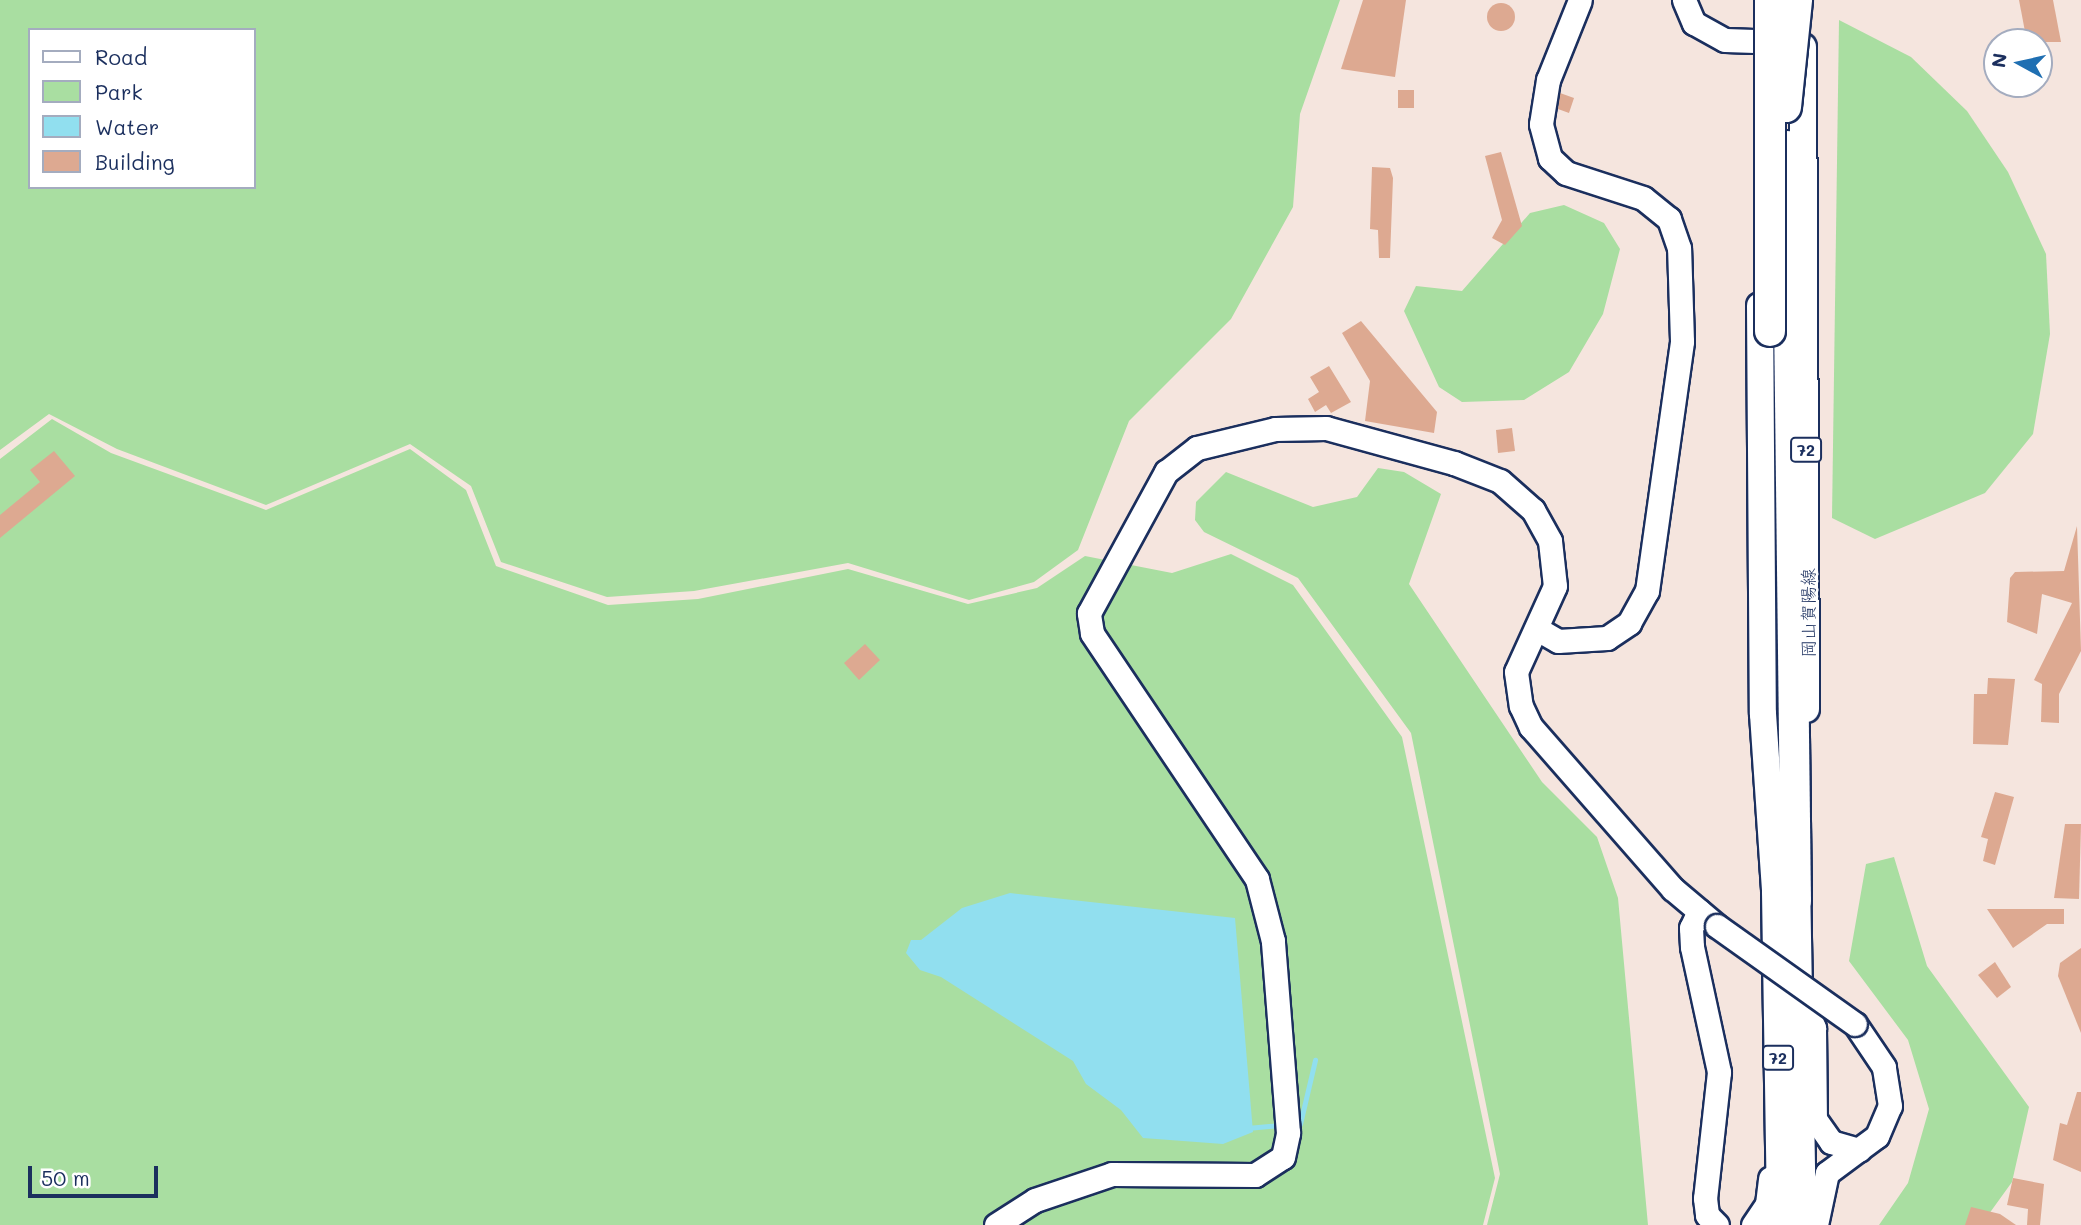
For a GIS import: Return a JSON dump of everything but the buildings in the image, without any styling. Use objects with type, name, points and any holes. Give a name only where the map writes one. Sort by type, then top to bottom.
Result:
[{"type":"highway","name":"72","points":[[1770,0],[1770,331],[1786,896]]},
{"type":"highway","name":"72","points":[[1786,896],[1787,146],[1797,0]]},
{"type":"main road","name":"岡山賀陽線","points":[[1759,0],[1763,714],[1800,992],[1803,1225]]},
{"type":"main road","name":"岡山賀陽線","points":[[1780,1225],[1777,1015],[1808,671],[1804,0]]},
{"type":"street","points":[[1539,630],[1558,641],[1607,638],[1629,623],[1647,591],[1682,341],[1679,248],[1669,219],[1643,198],[1566,173],[1550,158],[1541,124],[1548,80],[1580,0]]},
{"type":"street","points":[[1684,0],[1693,23],[1708,33],[1758,41],[1803,42]]},
{"type":"street","points":[[996,1225],[1035,1200],[1112,1174],[1255,1175],[1283,1157],[1288,1133],[1273,941],[1257,879],[1092,633],[1089,613],[1166,472],[1197,448],[1298,426],[1454,463],[1500,481],[1533,510],[1550,541],[1555,586],[1539,630],[1516,672],[1531,727],[1708,918],[1855,1024],[1878,1054],[1891,1093],[1882,1130],[1827,1173],[1816,1225]]},
{"type":"street","points":[[1708,918],[1690,928],[1719,1072],[1705,1198],[1707,1215],[1717,1225]]},
{"type":"street","points":[[1800,992],[1814,1028],[1815,1119],[1831,1142],[1858,1150]]},
{"type":"street","points":[[1753,1225],[1767,1204],[1768,1070],[1777,1015]]},
{"type":"green space","points":[[0,0],[1340,0],[1300,114],[1293,207],[1231,319],[1129,421],[1078,550],[1034,582],[969,600],[848,563],[694,591],[607,597],[501,562],[471,486],[410,444],[266,505],[117,449],[49,414],[0,450]]},
{"type":"green space","points":[[1839,20],[1911,57],[1967,111],[2008,172],[2046,254],[2050,334],[2033,434],[1985,493],[1875,539],[1832,518]]},
{"type":"green space","points":[[1564,205],[1604,223],[1620,249],[1603,314],[1569,372],[1524,400],[1462,402],[1439,387],[1404,311],[1416,286],[1462,291],[1530,213]]},
{"type":"green space","points":[[52,419],[111,453],[266,510],[410,449],[466,490],[496,566],[608,605],[698,599],[848,569],[968,604],[1037,588],[1085,556],[1172,573],[1231,554],[1293,585],[1402,737],[1495,1178],[1483,1225],[0,1225],[0,459]]},
{"type":"green space","points":[[1378,468],[1404,472],[1441,494],[1409,584],[1542,782],[1597,837],[1618,898],[1648,1225],[1487,1225],[1500,1174],[1411,733],[1298,578],[1204,532],[1195,520],[1196,502],[1226,472],[1313,507],[1357,497]]},
{"type":"green space","points":[[1894,857],[1927,966],[2029,1107],[2012,1182],[1981,1225],[1879,1225],[1908,1183],[1929,1109],[1908,1040],[1849,961],[1866,864]]},
{"type":"water","points":[[1010,893],[1235,918],[1253,1132],[1223,1144],[1143,1138],[1121,1110],[1086,1084],[1073,1061],[941,977],[920,970],[906,953],[911,940],[921,940],[962,908]]},
{"type":"waterway","points":[[1300,1124],[1315,1060]]},
{"type":"waterway","points":[[1247,1128],[1280,1125]]}]
